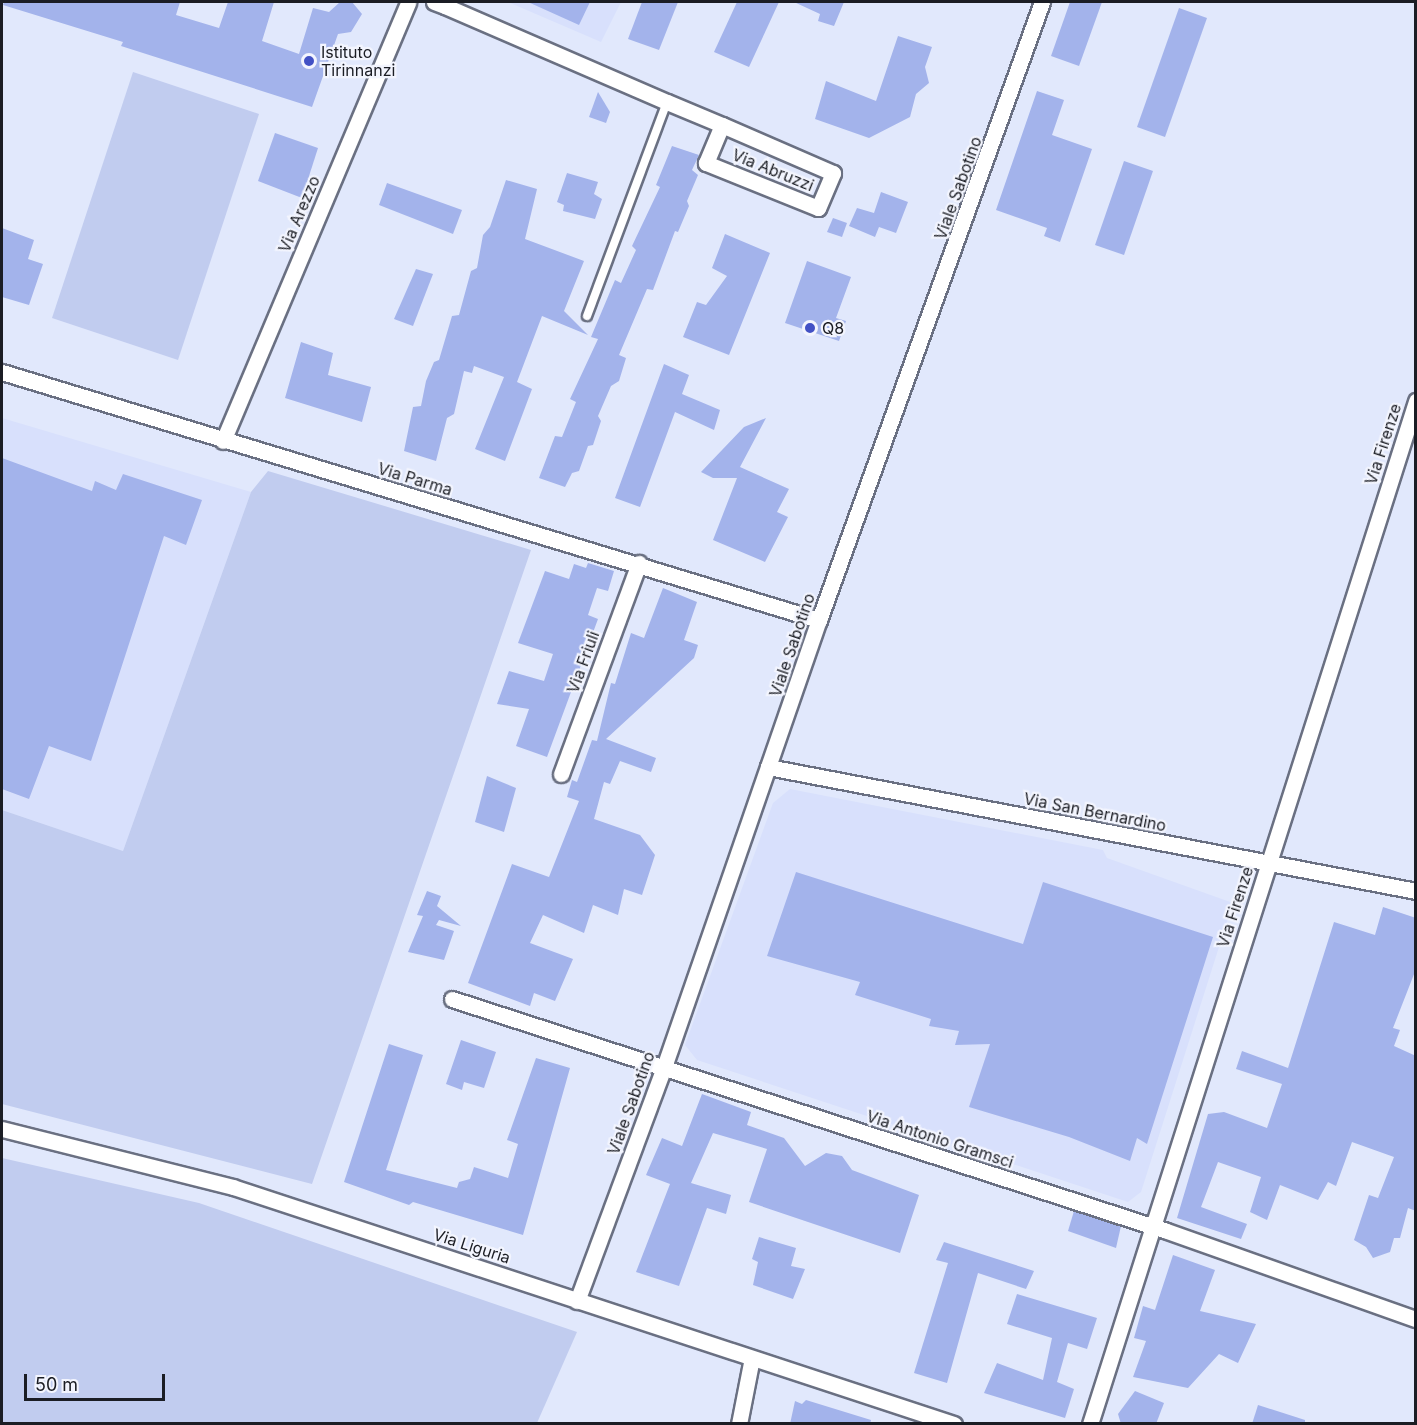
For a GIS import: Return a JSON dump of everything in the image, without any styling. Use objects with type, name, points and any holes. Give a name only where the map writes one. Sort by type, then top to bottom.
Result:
[{"type":"street","name":"Via Arezzo","points":[[223,441],[408,2]]},
{"type":"street","name":"Via Abruzzi","points":[[435,2],[722,125],[833,173],[818,208],[706,163],[722,125]]},
{"type":"street","name":"Viale Sabotino","points":[[577,1301],[664,1068],[819,620],[1042,2]]},
{"type":"street","name":"Via Parma","points":[[2,372],[223,441],[639,563],[819,620]]},
{"type":"street","name":"Via Firenze","points":[[1090,1424],[1414,408]]},
{"type":"street","name":"Via Friuli","points":[[561,774],[639,563]]},
{"type":"street","name":"Via San Bernardino","points":[[768,767],[1416,891]]},
{"type":"street","name":"Via Antonio Gramsci","points":[[452,999],[1152,1227],[1416,1319]]},
{"type":"street","name":"Via Liguria","points":[[2,1129],[233,1186],[752,1358],[925,1419],[954,1424]]},
{"type":"street","points":[[739,1424],[752,1358]]},
{"type":"lane","points":[[587,316],[668,102]]},
{"type":"shaded area","points":[[508,2],[621,2],[601,42]]},
{"type":"shaded area","points":[[133,72],[259,114],[178,360],[52,318]]},
{"type":"shaded area","points":[[2,418],[251,492],[123,851],[2,810]]},
{"type":"shaded area","points":[[268,471],[531,550],[312,1184],[2,1104],[2,810],[123,851],[251,492]]},
{"type":"shaded area","points":[[790,789],[1103,850],[1107,858],[1233,903],[1141,1192],[1128,1202],[697,1060],[685,1045],[773,803]]},
{"type":"shaded area","points":[[2,1158],[199,1203],[577,1332],[537,1423],[2,1423]]},
{"type":"building","points":[[4,2],[180,2],[176,15],[219,28],[228,2],[274,2],[262,41],[299,54],[313,8],[329,12],[340,2],[352,2],[362,14],[351,32],[338,34],[312,107],[121,46],[123,42],[3,5]]},
{"type":"building","points":[[528,2],[590,2],[579,25]]},
{"type":"building","points":[[642,2],[678,2],[659,50],[628,39]]},
{"type":"building","points":[[737,2],[779,2],[749,67],[714,52]]},
{"type":"building","points":[[794,2],[844,2],[834,26],[818,21],[820,14]]},
{"type":"building","points":[[1070,2],[1102,2],[1079,66],[1051,56]]},
{"type":"building","points":[[1179,8],[1207,18],[1165,137],[1137,127]]},
{"type":"building","points":[[898,36],[932,47],[925,67],[929,83],[916,94],[910,117],[869,138],[815,119],[826,81],[876,101]]},
{"type":"building","points":[[1037,91],[1064,100],[1052,135],[1092,149],[1060,242],[1044,236],[1047,228],[996,210]]},
{"type":"building","points":[[598,92],[610,112],[606,123],[589,117]]},
{"type":"building","points":[[275,133],[318,148],[302,198],[258,181]]},
{"type":"building","points":[[672,146],[699,155],[692,170],[698,175],[687,201],[689,206],[678,232],[675,231],[653,290],[647,289],[619,355],[626,358],[619,381],[611,386],[598,416],[601,421],[593,445],[588,446],[579,471],[572,473],[565,487],[539,478],[555,436],[562,437],[576,402],[570,399],[598,339],[591,337],[615,280],[621,283],[636,250],[632,246],[660,187],[656,185]]},
{"type":"building","points":[[1124,161],[1153,171],[1124,255],[1095,245]]},
{"type":"building","points":[[567,173],[598,182],[594,194],[602,199],[595,219],[563,211],[564,205],[557,202]]},
{"type":"building","points":[[506,180],[537,189],[525,239],[584,261],[564,311],[588,335],[542,316],[517,382],[532,389],[505,461],[475,449],[504,377],[474,366],[472,373],[464,371],[454,414],[447,418],[436,461],[404,451],[413,407],[421,406],[426,381],[434,362],[439,360],[452,316],[459,315],[471,271],[477,268],[483,235],[490,227]]},
{"type":"building","points":[[387,183],[462,210],[453,234],[379,205]]},
{"type":"building","points":[[881,192],[908,202],[896,233],[879,227],[875,237],[849,226],[857,208],[874,213]]},
{"type":"building","points":[[833,218],[847,223],[842,237],[827,232]]},
{"type":"building","points":[[2,228],[34,240],[28,259],[43,264],[29,305],[2,297]]},
{"type":"building","points":[[725,234],[770,253],[729,355],[683,337],[697,302],[706,305],[727,276],[712,268]]},
{"type":"building","points":[[807,261],[851,277],[836,318],[846,321],[839,341],[785,323]]},
{"type":"building","points":[[416,269],[433,274],[413,326],[394,319]]},
{"type":"building","points":[[301,342],[333,353],[328,375],[371,387],[362,422],[285,398]]},
{"type":"building","points":[[664,364],[689,375],[682,394],[720,410],[714,430],[675,412],[640,507],[615,498]]},
{"type":"building","points":[[766,418],[740,467],[789,489],[777,512],[788,517],[765,562],[713,540],[737,478],[713,478],[701,472],[744,427]]},
{"type":"building","points":[[2,458],[92,491],[95,481],[116,490],[123,474],[202,500],[186,545],[164,536],[91,761],[49,746],[29,799],[2,789]]},
{"type":"building","points":[[588,563],[614,571],[608,591],[597,588],[588,615],[598,619],[547,757],[516,746],[529,709],[497,704],[509,671],[544,681],[553,654],[518,643],[545,571],[569,579],[574,564],[586,568]]},
{"type":"building","points":[[663,588],[697,602],[684,640],[698,645],[694,658],[606,739],[656,758],[651,772],[620,761],[610,784],[604,782],[594,819],[640,835],[655,855],[642,895],[624,889],[618,915],[593,905],[584,933],[543,915],[530,943],[573,959],[555,1001],[534,993],[530,1006],[468,983],[512,864],[549,877],[579,801],[567,797],[572,780],[577,782],[592,740],[597,741],[611,683],[615,684],[631,633],[644,638]]},
{"type":"building","points":[[487,776],[516,788],[504,832],[475,822]]},
{"type":"building","points":[[796,872],[1023,944],[1043,882],[1213,937],[1147,1144],[1137,1138],[1130,1161],[1069,1137],[969,1107],[990,1044],[955,1045],[959,1031],[929,1026],[931,1019],[855,995],[860,982],[767,956]]},
{"type":"building","points":[[427,891],[441,896],[437,906],[461,926],[439,920],[436,925],[454,931],[444,960],[408,952],[423,916],[417,915]]},
{"type":"building","points":[[1383,907],[1416,918],[1416,969],[1393,1028],[1400,1030],[1394,1046],[1416,1056],[1416,1211],[1408,1208],[1400,1238],[1394,1238],[1390,1252],[1373,1258],[1366,1247],[1354,1240],[1369,1195],[1378,1198],[1394,1157],[1352,1142],[1336,1186],[1328,1182],[1318,1200],[1280,1185],[1267,1220],[1250,1212],[1261,1177],[1218,1162],[1201,1207],[1247,1224],[1241,1239],[1177,1218],[1208,1114],[1224,1112],[1267,1128],[1282,1084],[1236,1069],[1242,1051],[1288,1068],[1334,922],[1375,935]]},
{"type":"building","points":[[461,1040],[496,1052],[484,1088],[464,1082],[462,1090],[446,1084]]},
{"type":"building","points":[[389,1044],[423,1055],[386,1170],[457,1188],[459,1182],[470,1179],[474,1167],[508,1178],[518,1144],[507,1140],[536,1058],[570,1068],[523,1235],[413,1202],[409,1205],[344,1182]]},
{"type":"building","points":[[702,1094],[751,1112],[747,1125],[784,1138],[805,1166],[826,1153],[842,1156],[852,1170],[919,1195],[900,1253],[749,1202],[767,1149],[713,1133],[691,1183],[731,1195],[726,1214],[707,1208],[679,1286],[636,1272],[670,1184],[646,1175],[662,1138],[682,1146]]},
{"type":"building","points":[[1074,1211],[1121,1226],[1116,1248],[1068,1231]]},
{"type":"building","points":[[759,1237],[796,1248],[791,1266],[805,1269],[793,1299],[753,1285],[758,1262],[752,1259]]},
{"type":"building","points":[[944,1242],[1034,1271],[1026,1289],[978,1273],[947,1383],[914,1373],[948,1263],[936,1260]]},
{"type":"building","points":[[1173,1255],[1215,1270],[1200,1311],[1256,1324],[1238,1363],[1219,1354],[1188,1388],[1133,1377],[1146,1341],[1134,1338],[1143,1306],[1155,1310]]},
{"type":"building","points":[[1017,1294],[1097,1318],[1087,1349],[1068,1343],[1057,1382],[1074,1389],[1065,1418],[984,1393],[997,1363],[1043,1380],[1052,1338],[1007,1324]]},
{"type":"building","points":[[1135,1391],[1164,1403],[1156,1424],[1121,1424],[1118,1414]]},
{"type":"building","points":[[806,1400],[871,1420],[870,1424],[790,1424],[795,1401],[802,1404]]},
{"type":"building","points":[[1258,1405],[1305,1420],[1305,1424],[1252,1424]]},
{"type":"place","name":"Istituto Tirinnanzi","points":[[309,61]]},
{"type":"place","name":"Q8","points":[[810,328]]}]
